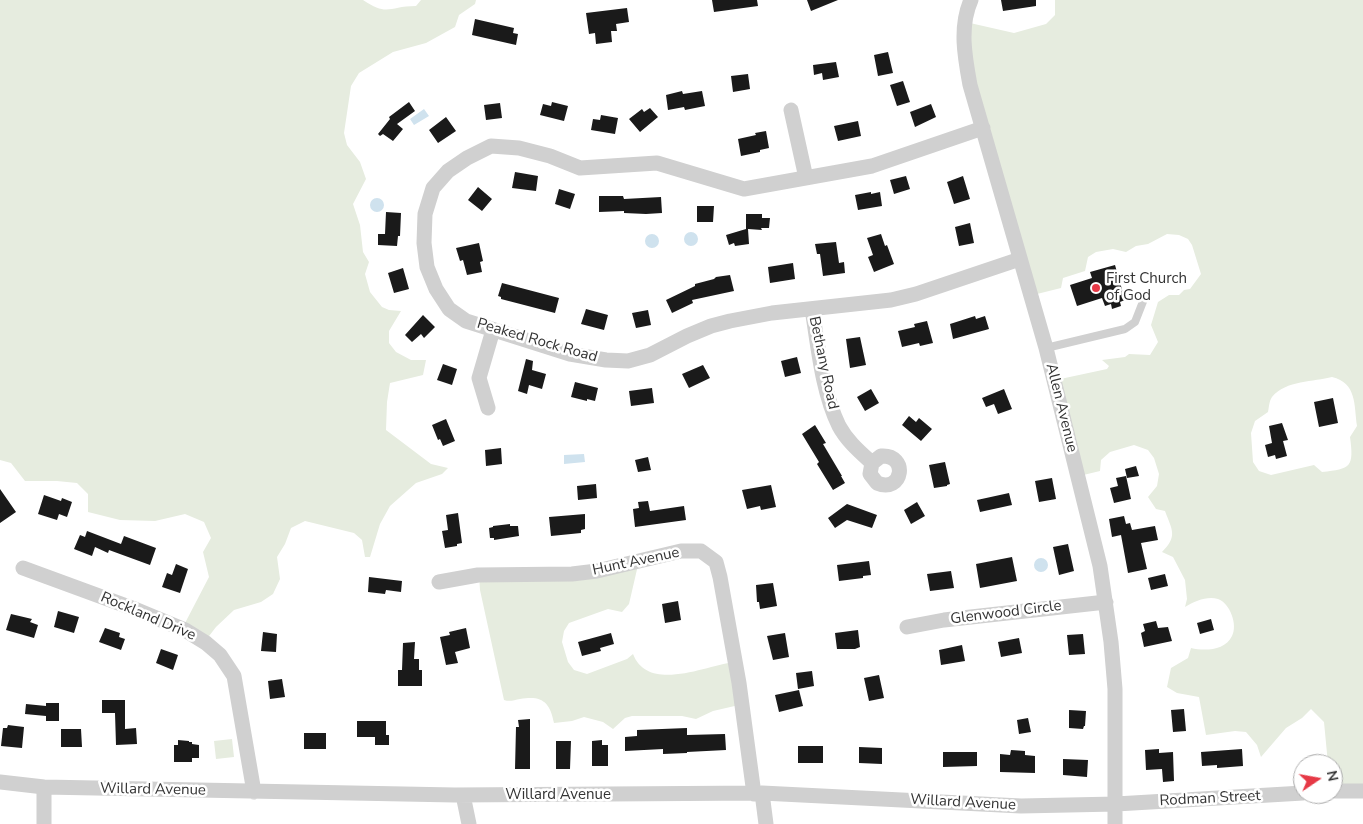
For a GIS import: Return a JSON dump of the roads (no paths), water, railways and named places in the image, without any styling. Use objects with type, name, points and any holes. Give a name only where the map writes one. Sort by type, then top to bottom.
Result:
[{"type":"street","name":"Allen Avenue","points":[[971,0],[965,26],[966,62],[1046,348],[1100,566],[1106,602],[1115,688],[1115,824]]},
{"type":"street","points":[[792,110],[806,178]]},
{"type":"street","name":"Peaked Rock Road","points":[[983,128],[872,166],[744,189],[657,163],[580,168],[550,156],[519,148],[491,146],[467,158],[448,171],[434,188],[425,214],[424,242],[427,267],[436,289],[448,309],[466,321],[570,354],[606,360],[628,361],[650,355],[687,336],[730,321],[772,313],[891,300],[916,294],[1020,259]]},
{"type":"street","name":"Bethany Road","points":[[812,309],[829,402],[839,426],[855,448],[872,463]]},
{"type":"street","points":[[488,408],[479,378],[493,330]]},
{"type":"street","name":"Hunt Avenue","points":[[439,582],[478,574],[572,574],[597,571],[682,551],[702,551],[716,562],[720,578],[758,794],[766,824]]},
{"type":"street","name":"Rockland Drive","points":[[23,568],[132,608],[185,630],[206,643],[220,655],[234,676],[254,792]]},
{"type":"street","name":"Glenwood Circle","points":[[907,627],[944,620],[1106,602]]},
{"type":"street","name":"Willard Avenue","points":[[0,782],[44,787],[254,792],[463,795],[758,794],[1021,806],[1116,804]]},
{"type":"street","points":[[44,787],[44,824]]},
{"type":"street","points":[[1343,791],[1363,791]]},
{"type":"street","points":[[463,795],[469,824]]},
{"type":"street","name":"Rodman Street","points":[[1116,804],[1293,795]]},
{"type":"lane","points":[[1046,348],[1125,329],[1135,322],[1144,299]]},
{"type":"water","points":[[424,109],[429,116],[414,125],[410,119]]},
{"type":"water","points":[[377,198],[382,200],[384,205],[382,210],[377,212],[372,210],[370,205],[372,200]]},
{"type":"water","points":[[691,232],[696,234],[698,239],[696,244],[691,246],[686,244],[684,239],[686,234]]},
{"type":"water","points":[[652,234],[657,236],[659,241],[657,246],[652,248],[647,246],[645,241],[647,236]]},
{"type":"water","points":[[584,454],[585,462],[564,464],[564,455]]},
{"type":"water","points":[[1041,558],[1046,560],[1048,565],[1046,570],[1041,572],[1036,570],[1034,565],[1036,560]]},
{"type":"place","name":"First Church of God","points":[[1096,288]]}]
